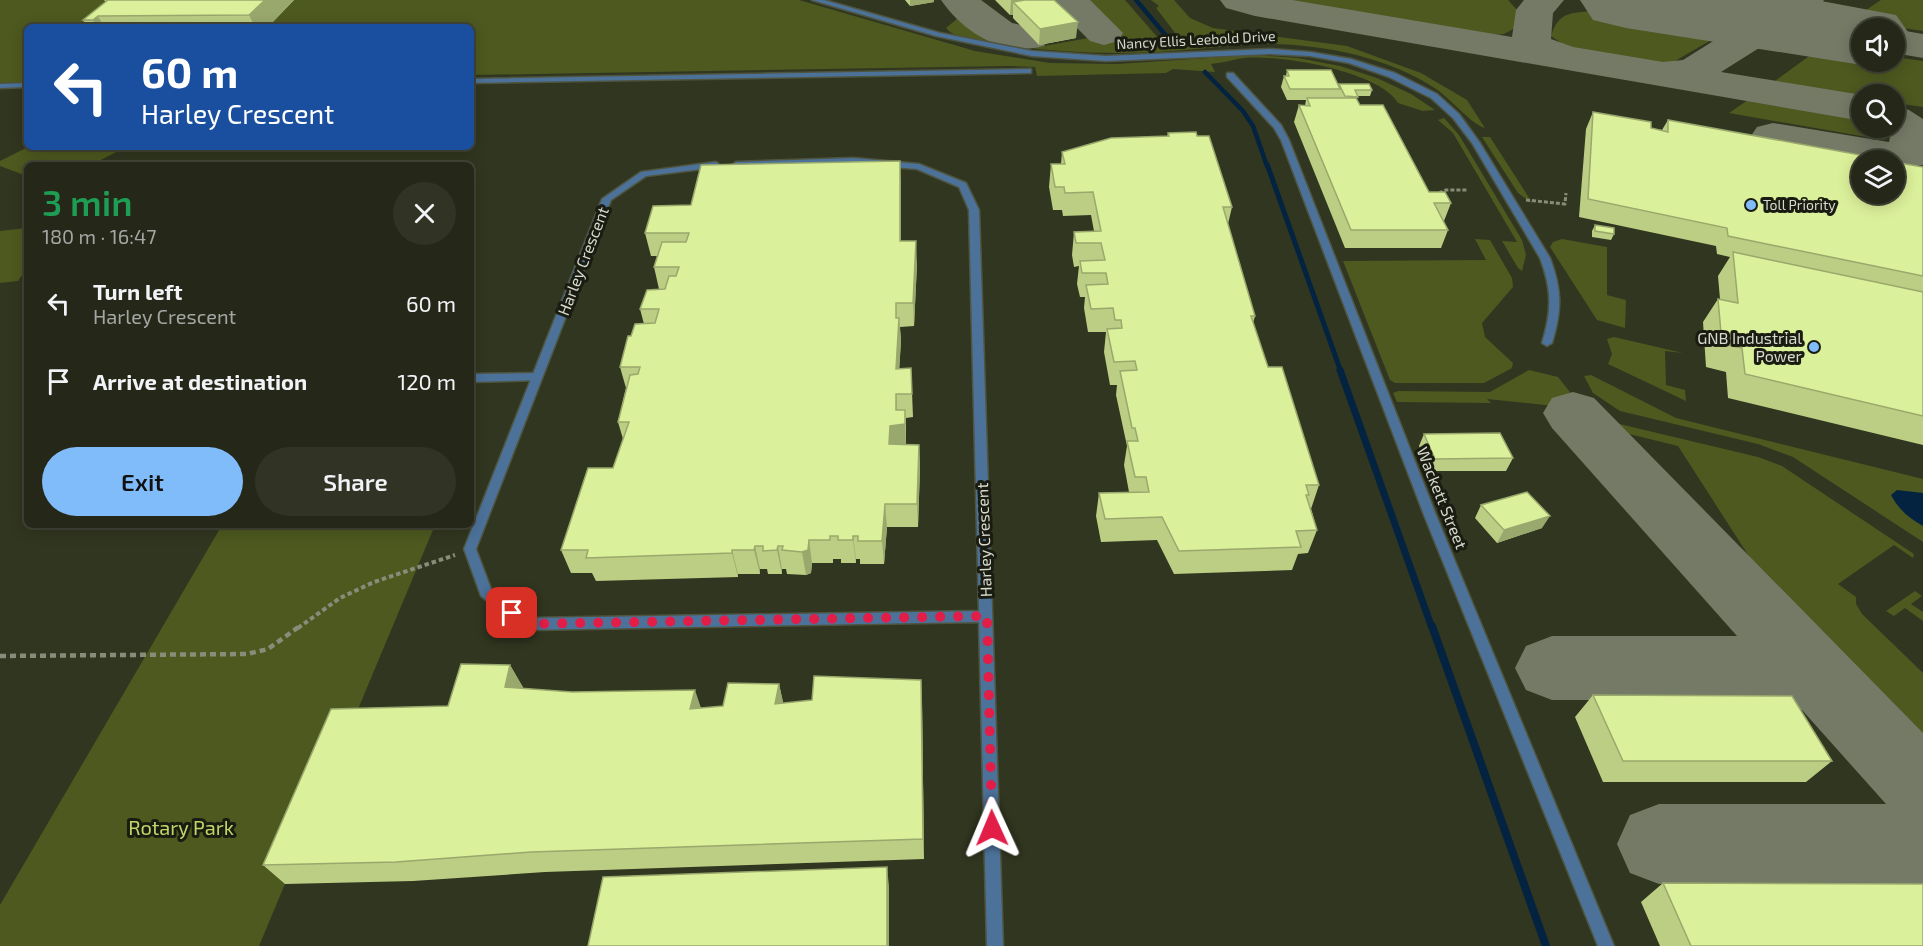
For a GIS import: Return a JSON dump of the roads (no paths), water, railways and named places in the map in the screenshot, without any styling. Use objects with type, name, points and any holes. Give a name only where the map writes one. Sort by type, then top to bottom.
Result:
[{"type":"street","name":"Nancy Ellis Leebold Drive","points":[[816,0],[953,39],[1033,54],[1100,58],[1244,50],[1291,50],[1338,57],[1401,79],[1432,95],[1461,120],[1545,258],[1554,279],[1557,297],[1556,315],[1547,343]]},
{"type":"street","points":[[474,81],[1028,70]]},
{"type":"street","name":"Wackett Street","points":[[1230,75],[1274,122],[1285,140],[1430,515],[1606,946]]},
{"type":"street","points":[[0,86],[24,86]]},
{"type":"street","name":"Harley Crescent","points":[[987,616],[526,624],[486,592],[470,549],[608,199],[644,174],[706,166],[854,161],[919,166],[963,185],[974,210],[987,616],[995,946]]},
{"type":"street","points":[[474,378],[537,377]]},
{"type":"water","points":[[1897,490],[1923,493],[1923,526],[1897,505],[1891,495]]},
{"type":"waterway","points":[[1136,0],[1168,38]]},
{"type":"waterway","points":[[1205,72],[1243,111],[1253,126],[1267,166]]},
{"type":"waterway","points":[[1267,164],[1341,372]]},
{"type":"waterway","points":[[1340,370],[1432,628]]},
{"type":"waterway","points":[[1432,626],[1546,946]]},
{"type":"place","name":"Toll Priority","points":[[1751,205]]},
{"type":"place","name":"GNB Industrial Power","points":[[1814,347]]},
{"type":"park label","name":"Rotary Park","points":[[181,828]]}]
